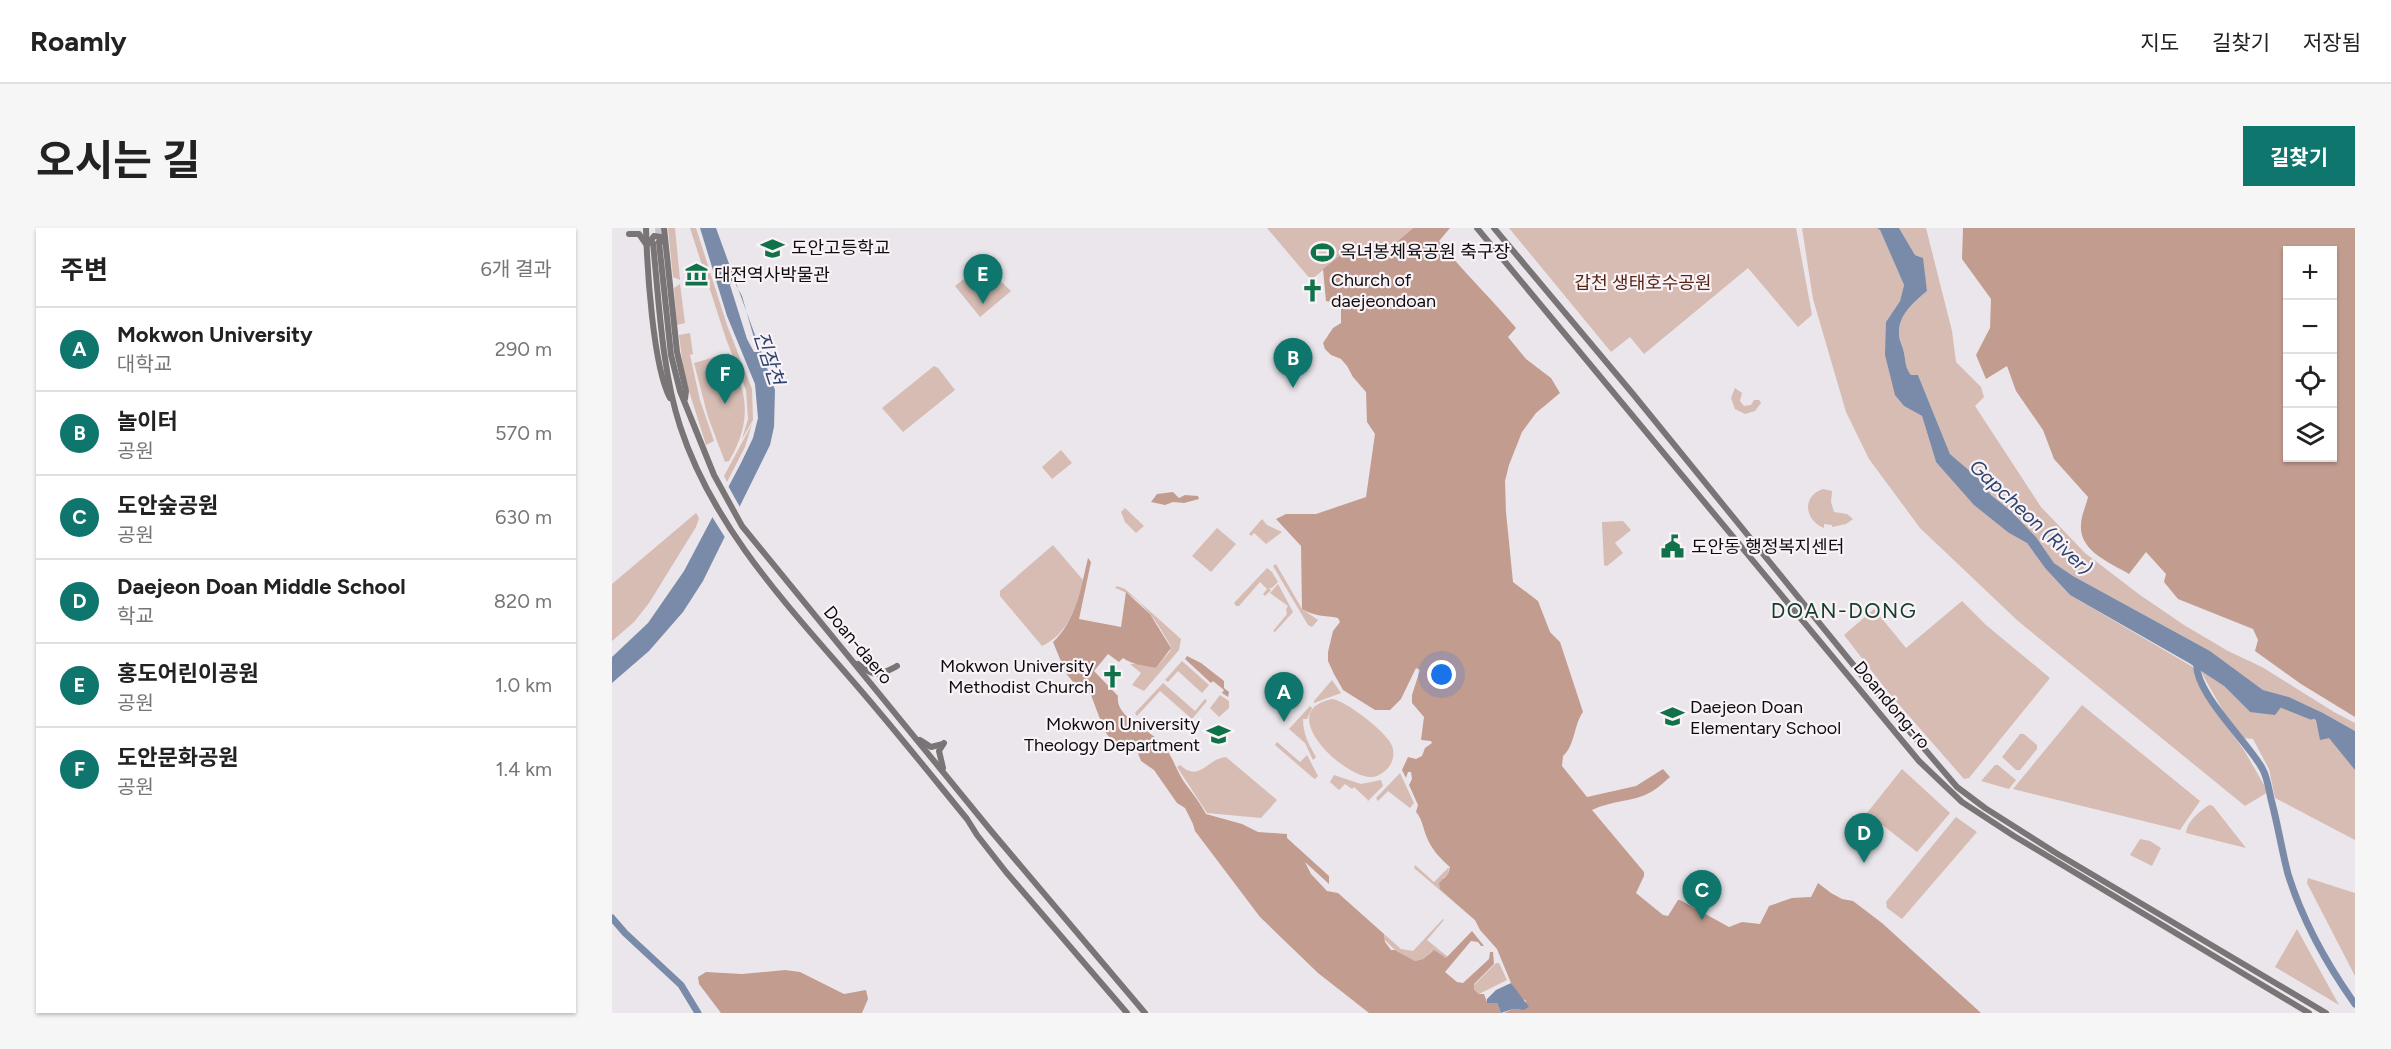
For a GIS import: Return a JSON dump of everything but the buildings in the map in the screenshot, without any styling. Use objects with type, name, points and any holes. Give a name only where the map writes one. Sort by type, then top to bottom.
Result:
[{"type":"main road","points":[[646,228],[658,243]]},
{"type":"main road","points":[[658,243],[663,228]]},
{"type":"main road","name":"Doandong-ro","points":[[1477,228],[1876,710],[1942,785],[1970,809],[2014,837],[2309,1013]]},
{"type":"main road","name":"Doandong-ro","points":[[1494,228],[1864,678],[1957,787],[2021,831],[2326,1013]]},
{"type":"main road","points":[[629,234],[639,234],[658,243]]},
{"type":"main road","name":"Doan-daero","points":[[658,243],[686,391],[685,399],[695,430],[717,481],[742,526],[992,832],[1145,1013]]},
{"type":"main road","name":"Doan-daero","points":[[658,243],[656,337],[663,375],[690,453],[709,495],[736,537],[786,602],[967,819],[1006,872],[1127,1013]]},
{"type":"main road","points":[[846,654],[873,674],[878,675],[897,666]]},
{"type":"main road","points":[[915,737],[931,747],[944,743],[939,755],[945,774]]},
{"type":"main road","points":[[2242,972],[2246,965]]},
{"type":"green space","points":[[668,228],[675,228],[680,280],[673,277]]},
{"type":"green space","points":[[690,228],[696,228],[727,325],[752,389],[753,420],[742,439],[748,419],[746,390],[726,339]]},
{"type":"green space","points":[[1267,228],[1413,228],[1374,260],[1357,242],[1311,280]]},
{"type":"green space","name":"갑천 생태호수공원","points":[[1509,228],[1796,228],[1812,315],[1798,327],[1748,268],[1644,354],[1630,337],[1611,352]]},
{"type":"green space","points":[[1802,228],[1877,228],[1880,230],[1904,285],[1900,301],[1886,322],[1904,406],[1922,416],[1936,462],[2009,533],[2027,543],[2045,568],[2070,595],[2193,667],[2207,700],[2244,750],[2268,792],[2245,806],[2018,621],[1920,528],[1869,459],[1846,412],[1813,299]]},
{"type":"green space","points":[[1899,228],[1926,228],[1952,331],[1956,362],[1981,387],[1984,397],[1975,406],[2041,507],[2085,553],[2140,595],[2184,625],[2228,651],[2262,667],[2355,723],[2355,731],[2289,697],[2263,690],[2210,651],[2073,576],[2054,563],[2036,537],[2011,511],[1991,495],[1978,478],[1950,454],[1918,375],[1911,375],[1908,370],[1900,339],[1899,327],[1904,315],[1912,304],[1927,291],[1921,257],[1915,255]]},
{"type":"green space","points":[[977,275],[996,277],[1011,291],[980,317],[955,286],[965,278]]},
{"type":"green space","points":[[680,284],[685,323],[677,325],[674,288]]},
{"type":"green space","points":[[690,333],[693,354],[690,355],[700,400],[714,441],[706,445],[684,375],[679,335]]},
{"type":"green space","points":[[729,353],[740,381],[745,407],[742,433],[729,461],[725,462],[708,417],[694,363]]},
{"type":"green space","points":[[934,366],[955,390],[903,432],[882,408]]},
{"type":"green space","points":[[1735,388],[1742,393],[1740,401],[1744,406],[1751,405],[1754,400],[1759,400],[1761,403],[1755,411],[1745,414],[1735,409],[1731,398]]},
{"type":"green space","points":[[752,424],[745,447],[727,482],[724,476]]},
{"type":"green space","points":[[1061,450],[1072,463],[1052,479],[1042,467]]},
{"type":"green space","points":[[1823,489],[1832,491],[1831,502],[1834,512],[1847,514],[1853,519],[1846,524],[1832,527],[1832,525],[1824,524],[1824,528],[1813,520],[1808,508],[1809,503],[1816,492]]},
{"type":"green space","points":[[1125,508],[1144,526],[1136,533],[1125,522],[1121,512]]},
{"type":"green space","points":[[696,513],[699,518],[696,527],[649,603],[634,622],[612,641],[612,584]]},
{"type":"green space","points":[[1262,519],[1267,525],[1282,532],[1266,544],[1254,533],[1251,536],[1249,534]]},
{"type":"green space","points":[[1623,521],[1631,530],[1615,543],[1623,553],[1607,566],[1604,565],[1602,522]]},
{"type":"green space","points":[[1217,528],[1236,544],[1211,572],[1192,556]]},
{"type":"green space","points":[[1053,545],[1083,580],[1074,609],[1065,627],[1051,641],[1042,646],[1000,596],[1000,591]]},
{"type":"green space","points":[[1276,564],[1302,609],[1318,620],[1312,627],[1308,625],[1273,566]]},
{"type":"green space","points":[[1267,568],[1278,582],[1269,588],[1271,590],[1265,596],[1263,594],[1267,589],[1260,582],[1239,606],[1236,606],[1234,603]]},
{"type":"green space","points":[[1278,584],[1293,612],[1275,632],[1273,631],[1287,614],[1288,606],[1270,593]]},
{"type":"green space","points":[[1117,586],[1125,589],[1181,639],[1179,650],[1144,691],[1132,685],[1141,673],[1130,664],[1143,664],[1156,668],[1171,647],[1161,629],[1141,604],[1115,588]]},
{"type":"green space","points":[[1962,601],[1986,625],[2050,678],[1969,778],[1964,779],[1888,692],[1844,635],[1874,609],[1906,648]]},
{"type":"green space","points":[[1182,661],[1209,685],[1202,693],[1178,671],[1168,682],[1165,680]]},
{"type":"green space","points":[[2200,670],[2224,686],[2250,712],[2285,702],[2317,720],[2352,763],[2355,770],[2355,840],[2275,798],[2269,769],[2253,739],[2243,738],[2231,725]]},
{"type":"green space","points":[[1332,680],[1341,693],[1314,703],[1314,701]]},
{"type":"green space","points":[[1163,683],[1195,711],[1205,699],[1207,701],[1192,719],[1160,691],[1137,716],[1135,713]]},
{"type":"green space","points":[[1220,695],[1229,701],[1229,708],[1219,717],[1210,708]]},
{"type":"green space","points":[[1332,699],[1356,711],[1389,740],[1393,749],[1393,757],[1390,766],[1381,774],[1373,777],[1361,775],[1332,757],[1320,744],[1311,730],[1309,717],[1315,706]]},
{"type":"green space","points":[[2082,705],[2200,801],[2180,830],[2013,789]]},
{"type":"green space","points":[[1310,706],[1312,708],[1307,719],[1303,719],[1303,724],[1316,757],[1313,760],[1305,743],[1289,729]]},
{"type":"green space","points":[[2020,734],[2024,734],[2037,745],[2037,749],[2020,770],[2016,770],[2002,757]]},
{"type":"green space","points":[[1277,742],[1300,762],[1307,755],[1318,776],[1315,779],[1312,777],[1275,745]]},
{"type":"green space","points":[[1226,757],[1277,800],[1261,818],[1207,813],[1177,767],[1180,765],[1193,772],[1198,771]]},
{"type":"green space","points":[[1995,765],[2016,780],[2009,789],[1981,781]]},
{"type":"green space","points":[[1902,769],[1950,813],[1917,852],[1867,813]]},
{"type":"green space","points":[[1400,773],[1414,803],[1410,808],[1388,791],[1378,801],[1376,798]]},
{"type":"green space","points":[[1334,775],[1361,784],[1381,780],[1383,786],[1367,802],[1368,800],[1354,787],[1352,789],[1345,784],[1339,790],[1330,782]]},
{"type":"green space","points":[[2209,805],[2213,806],[2246,848],[2186,833],[2191,821]]},
{"type":"green space","points":[[1956,817],[1977,832],[1902,919],[1887,908],[1886,902]]},
{"type":"green space","points":[[2140,839],[2150,841],[2161,848],[2152,866],[2130,855]]},
{"type":"green space","points":[[1415,865],[1434,882],[1449,867],[1448,874],[1443,878],[1463,908],[1477,922],[1414,868]]},
{"type":"green space","points":[[2308,878],[2355,893],[2355,976],[2307,883]]},
{"type":"green space","points":[[1443,919],[1427,940],[1448,957],[1446,958],[1432,951],[1423,959],[1415,961],[1395,950],[1385,940],[1384,934],[1401,949],[1413,951]]},
{"type":"green space","points":[[2297,929],[2339,1005],[2275,967]]},
{"type":"green space","points":[[1496,963],[1499,963],[1507,980],[1479,994],[1474,989],[1474,985]]},
{"type":"shaded area","points":[[1413,228],[1450,228],[1439,241],[1516,328],[1508,337],[1526,359],[1551,378],[1560,393],[1536,413],[1522,432],[1505,481],[1513,582],[1538,601],[1550,632],[1560,642],[1583,712],[1570,747],[1563,756],[1562,766],[1587,797],[1636,786],[1663,769],[1670,777],[1656,789],[1644,795],[1592,810],[1644,872],[1636,893],[1663,915],[1668,916],[1680,900],[1729,927],[1742,922],[1760,924],[1769,906],[1792,898],[1811,897],[1818,883],[1842,899],[1853,901],[1882,923],[1981,1013],[1504,1013],[1513,1009],[1523,1010],[1526,1001],[1520,997],[1511,983],[1497,949],[1480,930],[1475,920],[1440,889],[1439,883],[1448,874],[1450,867],[1437,855],[1428,840],[1416,812],[1418,805],[1409,785],[1412,779],[1411,772],[1408,772],[1406,778],[1402,770],[1408,757],[1416,759],[1422,756],[1425,748],[1432,743],[1421,740],[1424,717],[1412,703],[1412,695],[1420,670],[1416,668],[1401,699],[1390,710],[1375,710],[1343,690],[1328,661],[1333,631],[1340,622],[1338,618],[1315,615],[1302,609],[1301,546],[1276,519],[1286,514],[1316,514],[1366,497],[1375,434],[1367,422],[1366,392],[1341,359],[1331,355],[1323,343],[1333,328],[1341,323],[1341,304],[1326,301],[1323,269],[1357,242],[1375,260]]},
{"type":"shaded area","points":[[1963,228],[2355,228],[2355,717],[2301,684],[2255,651],[2258,640],[2253,629],[2178,599],[2164,582],[2166,574],[2146,552],[2129,574],[2105,561],[2090,549],[2082,534],[2081,525],[2088,497],[2054,459],[2043,430],[2016,391],[2007,366],[1986,379],[1976,355],[1990,328],[1991,299],[1962,259]]},
{"type":"shaded area","points":[[1173,492],[1179,498],[1185,495],[1198,496],[1199,499],[1165,505],[1151,502],[1157,494]]},
{"type":"shaded area","points":[[1088,558],[1091,562],[1079,619],[1121,627],[1126,592],[1150,614],[1171,648],[1156,668],[1123,658],[1119,662],[1108,654],[1094,671],[1118,696],[1118,703],[1126,715],[1162,744],[1206,814],[1242,824],[1258,832],[1287,834],[1287,838],[1329,876],[1329,884],[1305,862],[1311,874],[1327,891],[1338,893],[1384,934],[1385,942],[1391,950],[1415,961],[1423,959],[1434,950],[1446,958],[1472,931],[1484,946],[1471,941],[1445,972],[1457,982],[1463,983],[1489,959],[1490,952],[1493,952],[1494,964],[1474,984],[1474,989],[1479,994],[1484,994],[1487,1002],[1497,1003],[1501,1013],[1369,1013],[1318,973],[1260,917],[1195,831],[1185,808],[1177,803],[1154,770],[1141,761],[1138,753],[1133,749],[1130,752],[1121,745],[1114,744],[1104,730],[1091,695],[1074,683],[1060,666],[1062,664],[1053,642],[1061,634],[1072,614]]},
{"type":"shaded area","points":[[1187,656],[1201,663],[1224,681],[1224,688],[1229,692],[1228,697],[1222,693],[1224,690],[1213,681],[1211,683],[1185,659]]},
{"type":"shaded area","points":[[785,970],[800,972],[844,994],[866,990],[868,999],[862,1013],[721,1013],[699,984],[698,977],[706,972],[742,974]]},
{"type":"water","points":[[700,228],[716,228],[738,289],[731,281],[730,285],[747,339],[754,352],[758,352],[746,312],[775,390],[774,427],[770,445],[703,581],[683,612],[649,651],[612,683],[612,657],[648,623],[684,571],[753,438],[758,418],[755,384],[727,316]]},
{"type":"water","points":[[1877,228],[1899,228],[1915,255],[1923,258],[1927,291],[1912,304],[1904,315],[1899,327],[1899,337],[1908,370],[1911,375],[1918,375],[1950,454],[1978,478],[1991,495],[2011,511],[2036,537],[2054,563],[2073,576],[2210,651],[2263,690],[2289,697],[2355,731],[2355,770],[2329,738],[2320,740],[2316,720],[2285,702],[2275,715],[2250,712],[2224,686],[2189,663],[2070,595],[2045,568],[2027,543],[2009,533],[1974,505],[1936,462],[1922,416],[1904,406],[1895,395],[1885,355],[1886,322],[1900,301],[1904,285],[1880,230]]},
{"type":"water","points":[[1511,983],[1529,1007],[1501,1013],[1497,1003],[1487,1003],[1487,999],[1496,990]]},
{"type":"pier","points":[[727,484],[741,509],[726,539],[711,515]]},
{"type":"waterway","points":[[2197,660],[2197,672],[2211,700],[2264,772],[2294,891],[2317,942],[2355,1004]]},
{"type":"waterway","name":"Gapcheon (River)","points":[[2276,702],[2311,716]]},
{"type":"waterway","points":[[612,918],[681,985],[698,1013]]},
{"type":"tunnel","points":[[658,228],[659,241]]},
{"type":"place","name":"도안고등학교","points":[[773,248]]},
{"type":"place","name":"옥녀봉체육공원 축구장","points":[[1322,252]]},
{"type":"place","name":"대전역사박물관","points":[[696,275]]},
{"type":"place","name":"Church of daejeondoan","points":[[1313,290]]},
{"type":"place","name":"홍도어린이공원","points":[[983,304]]},
{"type":"place","name":"놀이터","points":[[1293,388]]},
{"type":"place","name":"도안문화공원","points":[[725,404]]},
{"type":"place","name":"도안동 행정복지센터","points":[[1673,547]]},
{"type":"place","name":"Mokwon University Methodist Church","points":[[1112,676]]},
{"type":"place","name":"Daejeon Doan Elementary School","points":[[1672,717]]},
{"type":"place","name":"Mokwon University","points":[[1284,722]]},
{"type":"place","name":"Mokwon University Theology Department","points":[[1218,734]]},
{"type":"place","name":"Daejeon Doan Middle School","points":[[1864,863]]},
{"type":"place","name":"도안숲공원","points":[[1702,920]]},
{"type":"district","name":"DOAN-DONG","points":[[1844,610]]},
{"type":"water label","name":"진잠천","points":[[769,358]]}]
